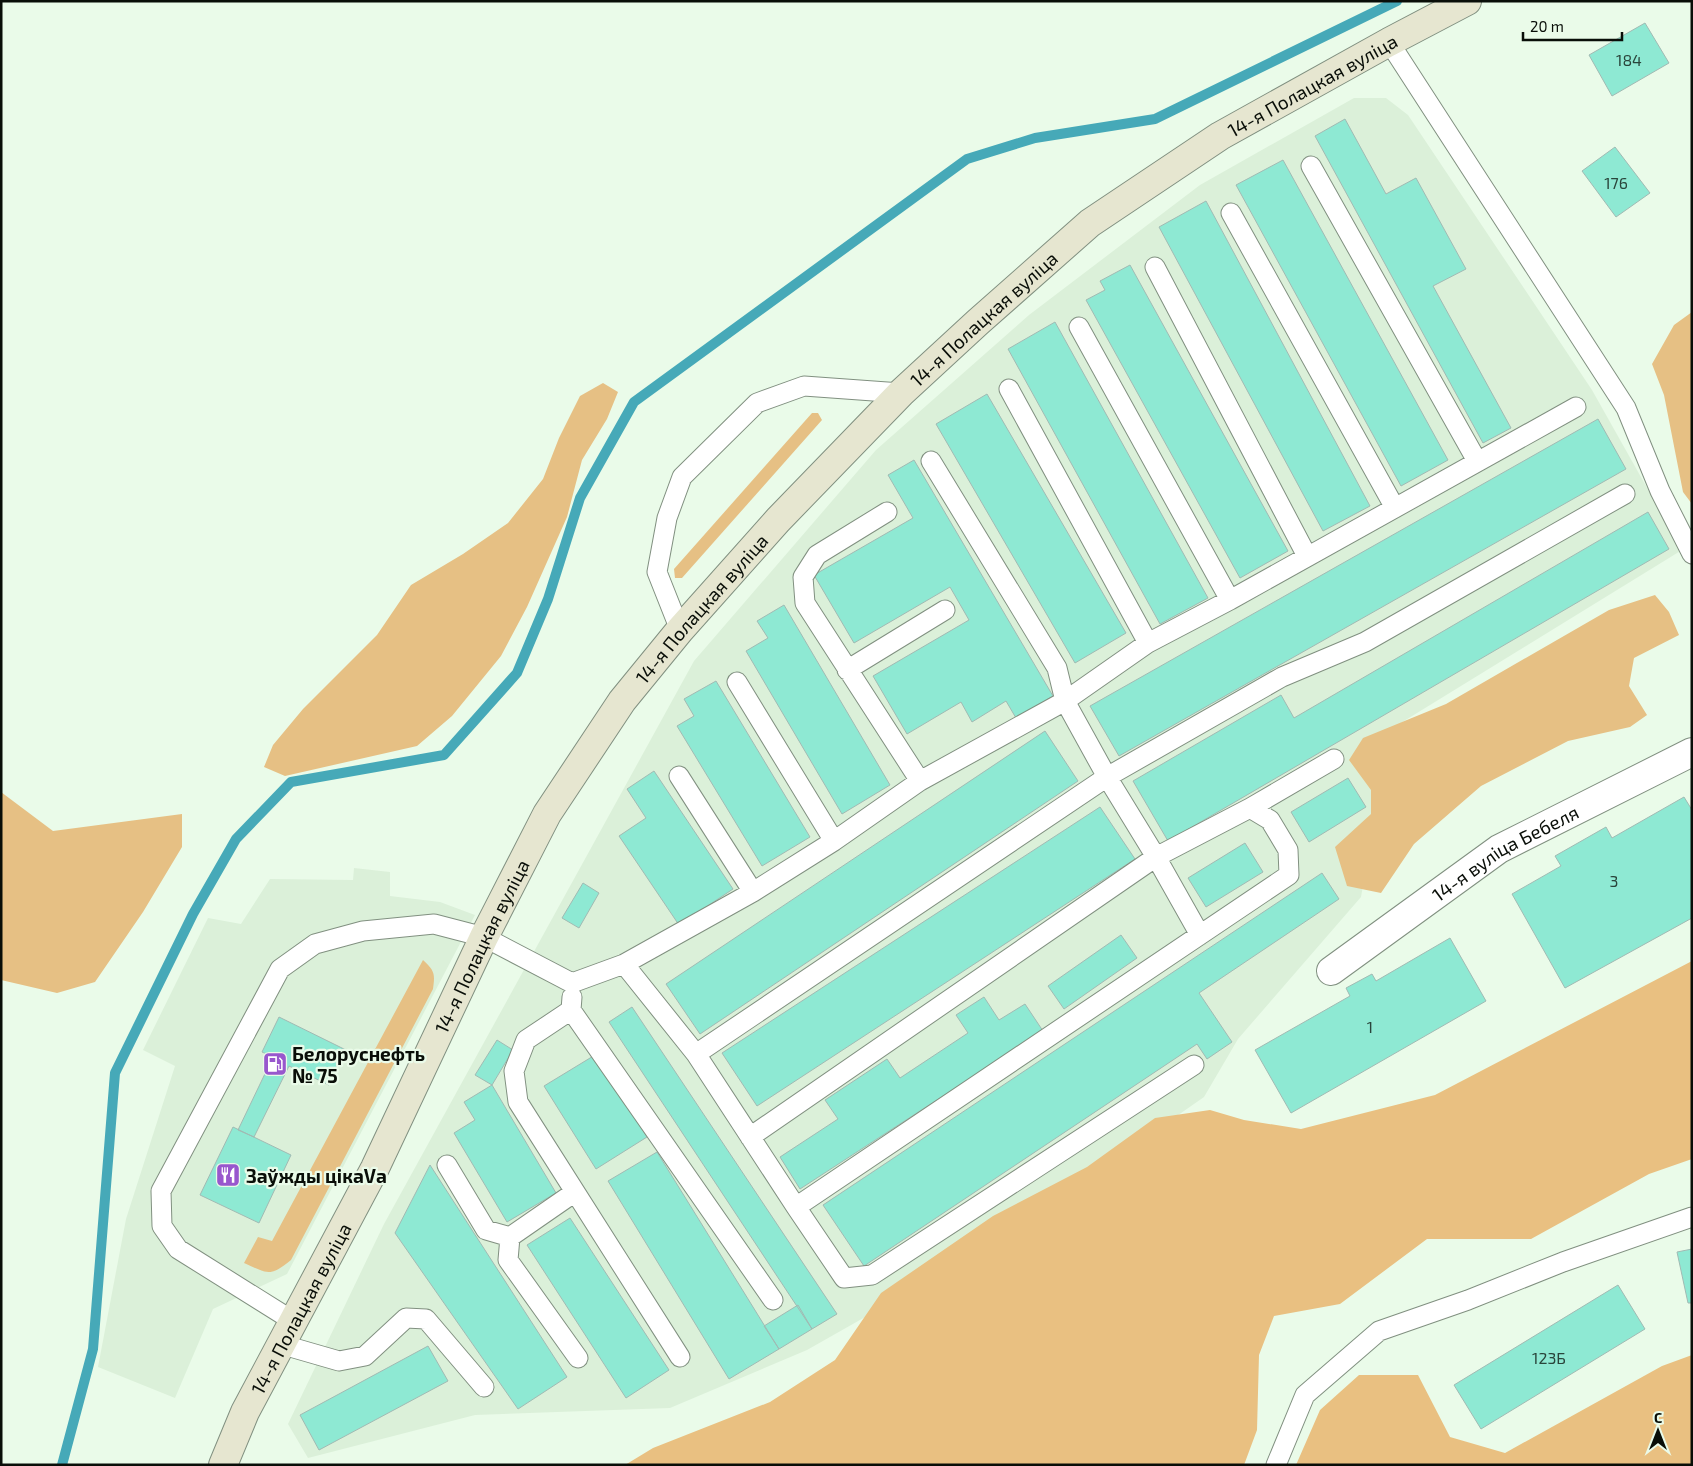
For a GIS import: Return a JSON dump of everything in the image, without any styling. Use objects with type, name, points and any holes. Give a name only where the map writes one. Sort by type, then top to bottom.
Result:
[{"type":"main road","name":"14-я Полацкая вуліца","points":[[223,1465],[245,1412],[375,1168],[484,938],[547,814],[622,701],[680,630],[778,520],[901,393],[1090,223],[1220,136],[1467,1]]},
{"type":"street","name":"14-я вуліца Бебеля","points":[[1331,971],[1499,849],[1692,752]]},
{"type":"lane","points":[[1389,42],[1626,408],[1660,490],[1692,554]]},
{"type":"lane","points":[[1311,166],[1478,462]]},
{"type":"lane","points":[[1231,213],[1395,508]]},
{"type":"lane","points":[[1155,266],[1307,556]]},
{"type":"lane","points":[[1079,327],[1230,600]]},
{"type":"lane","points":[[680,630],[657,572],[667,518],[682,477],[757,403],[804,386],[901,393]]},
{"type":"lane","points":[[1009,389],[1148,643]]},
{"type":"lane","points":[[484,1387],[426,1319],[406,1318],[365,1356],[339,1361],[287,1333],[178,1249],[162,1226],[161,1190],[280,969],[315,944],[363,931],[434,924],[484,938],[572,984],[624,964],[753,892],[834,840],[920,781],[1065,701],[1148,643],[1230,600],[1576,407]]},
{"type":"lane","points":[[931,461],[1058,668],[1065,701],[1107,777],[1200,935]]},
{"type":"lane","points":[[696,1054],[1107,777],[1282,677],[1365,642],[1625,494]]},
{"type":"lane","points":[[887,512],[817,555],[803,576],[804,603],[920,781]]},
{"type":"lane","points":[[848,670],[945,610]]},
{"type":"lane","points":[[736,682],[834,840]]},
{"type":"lane","points":[[750,1137],[1156,858],[1250,808],[1334,759]]},
{"type":"lane","points":[[678,776],[753,892]]},
{"type":"lane","points":[[796,1208],[1289,875],[1288,850],[1270,820],[1250,808]]},
{"type":"lane","points":[[624,964],[696,1054],[844,1278],[872,1275],[1194,1065]]},
{"type":"lane","points":[[572,984],[571,1010],[773,1300]]},
{"type":"lane","points":[[571,1010],[526,1040],[514,1071],[518,1102],[680,1357]]},
{"type":"lane","points":[[447,1165],[486,1230],[510,1237]]},
{"type":"lane","points":[[510,1237],[575,1192]]},
{"type":"lane","points":[[1276,1465],[1305,1395],[1379,1331],[1468,1300],[1563,1262],[1692,1217]]},
{"type":"lane","points":[[510,1237],[508,1260],[578,1358]]},
{"type":"shaded area","points":[[1354,98],[1386,98],[1408,115],[1592,390],[1682,550],[1391,729],[1361,897],[1238,1039],[1204,1097],[1121,1155],[904,1295],[807,1350],[670,1408],[475,1415],[308,1458],[288,1424],[384,1224],[694,661],[876,450],[1029,315],[1200,185]]},
{"type":"shaded area","points":[[1692,312],[1692,504],[1683,492],[1664,395],[1652,364],[1674,325]]},
{"type":"shaded area","points":[[603,383],[618,392],[607,419],[582,460],[567,517],[527,607],[501,656],[452,716],[417,746],[285,776],[264,767],[273,745],[303,709],[377,635],[411,585],[463,554],[508,523],[543,479],[559,438],[580,396]]},
{"type":"shaded area","points":[[812,413],[818,413],[822,420],[682,578],[675,578],[674,569]]},
{"type":"shaded area","points":[[1655,595],[1669,612],[1679,635],[1634,658],[1629,686],[1647,715],[1630,727],[1568,741],[1481,786],[1414,844],[1381,893],[1347,886],[1335,847],[1371,814],[1371,790],[1349,760],[1363,738],[1446,704],[1609,610]]},
{"type":"shaded area","points":[[1,792],[53,831],[182,814],[182,847],[143,912],[95,982],[57,993],[1,980]]},
{"type":"shaded area","points":[[354,868],[390,872],[390,896],[440,902],[475,915],[287,1274],[213,1309],[175,1398],[98,1367],[126,1219],[175,1066],[143,1050],[208,918],[241,924],[270,879],[353,880]]},
{"type":"shaded area","points":[[423,960],[433,973],[433,989],[291,1260],[278,1269],[269,1272],[259,1270],[244,1263],[258,1237],[272,1241]]},
{"type":"shaded area","points":[[1692,961],[1692,1159],[1649,1174],[1531,1239],[1427,1239],[1340,1304],[1274,1316],[1259,1355],[1257,1430],[1244,1465],[625,1465],[653,1448],[770,1402],[835,1360],[881,1293],[993,1216],[1087,1167],[1155,1118],[1210,1110],[1244,1120],[1301,1129],[1435,1095]]},
{"type":"shaded area","points":[[1692,1355],[1692,1465],[1296,1465],[1320,1410],[1359,1375],[1418,1375],[1450,1437],[1505,1453],[1662,1366]]},
{"type":"building","points":[[1645,23],[1669,63],[1612,96],[1589,55]]},
{"type":"building","points":[[1345,119],[1386,194],[1416,178],[1466,269],[1433,286],[1511,428],[1483,443],[1315,136]]},
{"type":"building","points":[[1615,147],[1650,193],[1616,217],[1582,171]]},
{"type":"building","points":[[1283,160],[1448,460],[1401,486],[1236,185]]},
{"type":"building","points":[[1206,201],[1370,506],[1323,531],[1159,227]]},
{"type":"building","points":[[1130,265],[1288,551],[1240,578],[1086,300],[1105,290],[1100,281]]},
{"type":"building","points":[[1055,322],[1208,598],[1160,624],[1008,349]]},
{"type":"building","points":[[987,394],[1126,633],[1075,663],[936,424]]},
{"type":"building","points":[[1598,419],[1626,469],[1119,756],[1090,706]]},
{"type":"building","points":[[914,460],[1053,696],[1016,718],[1006,701],[972,722],[961,702],[907,734],[873,676],[969,620],[950,587],[854,643],[814,575],[913,518],[888,475]]},
{"type":"building","points":[[1648,512],[1669,549],[1168,841],[1133,781],[1281,695],[1294,718]]},
{"type":"building","points":[[784,605],[890,785],[842,814],[746,651],[768,638],[757,621]]},
{"type":"building","points":[[716,681],[810,837],[762,866],[677,726],[694,716],[684,699]]},
{"type":"building","points":[[1045,731],[1078,781],[700,1034],[666,984]]},
{"type":"building","points":[[654,771],[733,889],[679,925],[619,836],[646,818],[627,789]]},
{"type":"building","points":[[1348,778],[1366,807],[1309,842],[1291,812]]},
{"type":"building","points":[[1684,797],[1692,810],[1692,918],[1565,988],[1512,894],[1561,866],[1555,856],[1606,827],[1612,838]]},
{"type":"building","points":[[1100,807],[1135,859],[757,1106],[722,1053]]},
{"type":"building","points":[[1245,843],[1263,872],[1206,907],[1188,878]]},
{"type":"building","points":[[1322,873],[1339,899],[1199,993],[1232,1042],[1207,1059],[1197,1044],[864,1266],[823,1205]]},
{"type":"building","points":[[583,883],[599,893],[579,928],[562,918]]},
{"type":"building","points":[[1121,935],[1137,958],[1064,1009],[1048,986]]},
{"type":"building","points":[[1450,938],[1486,1001],[1291,1113],[1255,1050],[1350,996],[1346,988],[1372,974],[1376,981]]},
{"type":"building","points":[[984,997],[999,1020],[1025,1004],[1043,1031],[800,1189],[780,1157],[838,1119],[825,1100],[887,1059],[900,1078],[968,1033],[956,1015]]},
{"type":"building","points":[[632,1007],[837,1314],[812,1329],[609,1022]]},
{"type":"building","points":[[279,1017],[346,1050],[329,1085],[289,1066],[254,1137],[238,1130],[273,1057],[262,1052]]},
{"type":"building","points":[[497,1040],[513,1050],[492,1085],[475,1075]]},
{"type":"building","points":[[595,1055],[647,1137],[596,1169],[544,1086]]},
{"type":"building","points":[[492,1085],[556,1193],[507,1222],[454,1133],[475,1120],[464,1102]]},
{"type":"building","points":[[233,1127],[291,1155],[259,1223],[200,1195]]},
{"type":"building","points":[[657,1152],[779,1349],[729,1379],[608,1181]]},
{"type":"building","points":[[430,1165],[567,1377],[518,1409],[395,1233]]},
{"type":"building","points":[[570,1218],[669,1370],[626,1398],[527,1245]]},
{"type":"building","points":[[1692,1249],[1692,1303],[1688,1303],[1677,1252]]},
{"type":"building","points":[[1618,1285],[1645,1329],[1481,1429],[1454,1385]]},
{"type":"building","points":[[798,1305],[812,1329],[779,1349],[764,1326]]},
{"type":"building","points":[[428,1346],[448,1381],[319,1450],[300,1415]]},
{"type":"waterway","points":[[62,1465],[93,1349],[115,1073],[193,914],[236,839],[291,782],[444,755],[517,673],[548,599],[580,498],[634,402],[967,159],[1035,138],[1155,119],[1397,1]]},
{"type":"place","name":"Белоруснефть № 75","points":[[275,1064]]},
{"type":"place","name":"Заўжды цікаVа","points":[[228,1175]]}]
